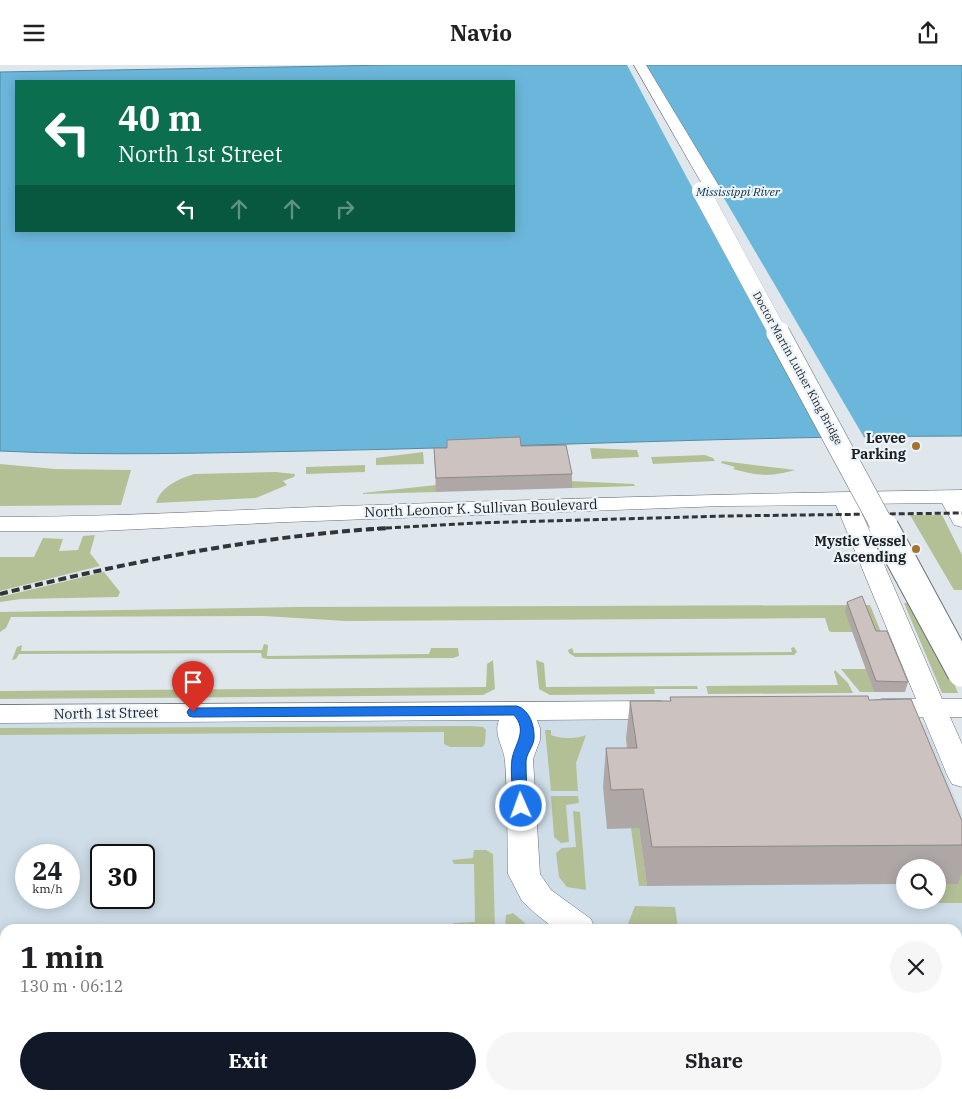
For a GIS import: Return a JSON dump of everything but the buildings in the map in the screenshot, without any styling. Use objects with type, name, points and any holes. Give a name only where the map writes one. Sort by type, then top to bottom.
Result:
[{"type":"main road","name":"Doctor Martin Luther King Bridge","points":[[630,65],[845,454],[962,672]]},
{"type":"main road","name":"Doctor Martin Luther King Bridge","points":[[640,65],[714,191],[962,631]]},
{"type":"street","name":"North Leonor K. Sullivan Boulevard","points":[[0,524],[99,524],[338,513],[844,497],[956,496]]},
{"type":"street","points":[[956,496],[962,521]]},
{"type":"street","points":[[844,497],[962,777]]},
{"type":"street","points":[[857,709],[962,708]]},
{"type":"street","name":"North 1st Street","points":[[0,714],[681,710]]},
{"type":"street","points":[[517,711],[511,725],[512,740],[519,759],[523,861],[528,885],[534,895],[572,924]]},
{"type":"shaded area","points":[[905,717],[920,720],[926,727],[962,815],[962,924],[0,924],[0,723]]},
{"type":"green space","points":[[590,448],[637,450],[639,457],[592,459]]},
{"type":"green space","points":[[423,452],[424,464],[376,465],[376,458]]},
{"type":"green space","points":[[705,455],[713,458],[715,461],[653,464],[651,457]]},
{"type":"green space","points":[[722,461],[795,470],[771,475],[757,474],[733,469],[735,467],[721,463]]},
{"type":"green space","points":[[0,464],[55,469],[131,470],[121,505],[0,506]]},
{"type":"green space","points":[[365,465],[365,472],[306,474],[306,467]]},
{"type":"green space","points":[[275,472],[295,474],[294,477],[283,481],[287,485],[256,498],[156,503],[158,497],[166,488],[194,474]]},
{"type":"green space","points":[[570,481],[634,484],[635,486],[572,488]]},
{"type":"green space","points":[[436,485],[436,492],[363,494],[363,493]]},
{"type":"green space","points":[[910,515],[942,515],[962,555],[962,590],[954,590]]},
{"type":"green space","points":[[95,535],[90,553],[100,566],[0,591],[0,557],[34,557],[43,538],[63,539],[59,551],[78,550],[83,536]]},
{"type":"green space","points":[[104,572],[120,592],[118,597],[21,599],[0,602],[0,597]]},
{"type":"green space","points":[[904,603],[913,603],[958,693],[942,693]]},
{"type":"green space","points":[[870,605],[881,632],[831,632],[825,618],[346,621],[264,616],[11,617],[6,628],[0,632],[0,612],[296,607]]},
{"type":"green space","points":[[264,644],[268,645],[267,656],[429,654],[431,648],[458,648],[459,656],[453,658],[268,659],[262,658],[261,653],[19,654],[16,659],[12,660],[17,647],[22,645],[21,651],[262,650]]},
{"type":"green space","points":[[794,647],[797,652],[794,655],[575,657],[568,650],[572,648],[574,653],[792,652],[791,648]]},
{"type":"green space","points":[[493,660],[495,689],[483,695],[0,699],[0,691],[486,687],[487,664]]},
{"type":"green space","points":[[536,660],[544,663],[546,687],[697,686],[698,689],[654,689],[655,694],[550,695],[539,689]]},
{"type":"green space","points":[[841,669],[866,669],[874,692],[860,692]]},
{"type":"green space","points":[[835,670],[848,683],[853,693],[708,694],[706,686],[838,685]]},
{"type":"green space","points":[[483,727],[486,730],[483,747],[450,747],[444,744],[444,732],[0,735],[0,728]]},
{"type":"green space","points":[[545,730],[551,730],[551,735],[564,738],[586,735],[576,763],[578,791],[551,791]]},
{"type":"green space","points":[[551,796],[578,796],[579,803],[566,805],[569,842],[561,843],[554,837]]},
{"type":"green space","points":[[573,811],[580,812],[586,890],[567,887],[559,877],[556,853],[562,848],[576,847]]},
{"type":"green space","points":[[631,828],[639,828],[647,886],[639,886]]},
{"type":"green space","points":[[474,850],[486,850],[493,854],[495,924],[452,924],[475,922],[474,864],[454,864],[452,860],[473,858]]},
{"type":"green space","points":[[962,866],[962,903],[946,903],[946,878]]},
{"type":"green space","points":[[635,906],[675,907],[677,924],[628,924]]},
{"type":"green space","points":[[513,913],[526,924],[505,924],[506,915]]},
{"type":"water","name":"Mississippi River","points":[[391,65],[962,65],[962,436],[880,436],[193,453],[116,454],[0,451],[0,72]]},
{"type":"pier","points":[[627,65],[646,65],[865,439],[826,439]]},
{"type":"railway","points":[[368,529],[477,523],[725,516],[962,513]]},
{"type":"railway","points":[[0,594],[96,571],[192,552],[290,537],[388,528]]},
{"type":"place","name":"Levee Parking","points":[[916,446]]},
{"type":"place","name":"Mystic Vessel Ascending","points":[[916,549]]},
{"type":"route","points":[[193,712],[517,711],[523,717],[526,725],[527,740],[519,759],[521,806]]}]
